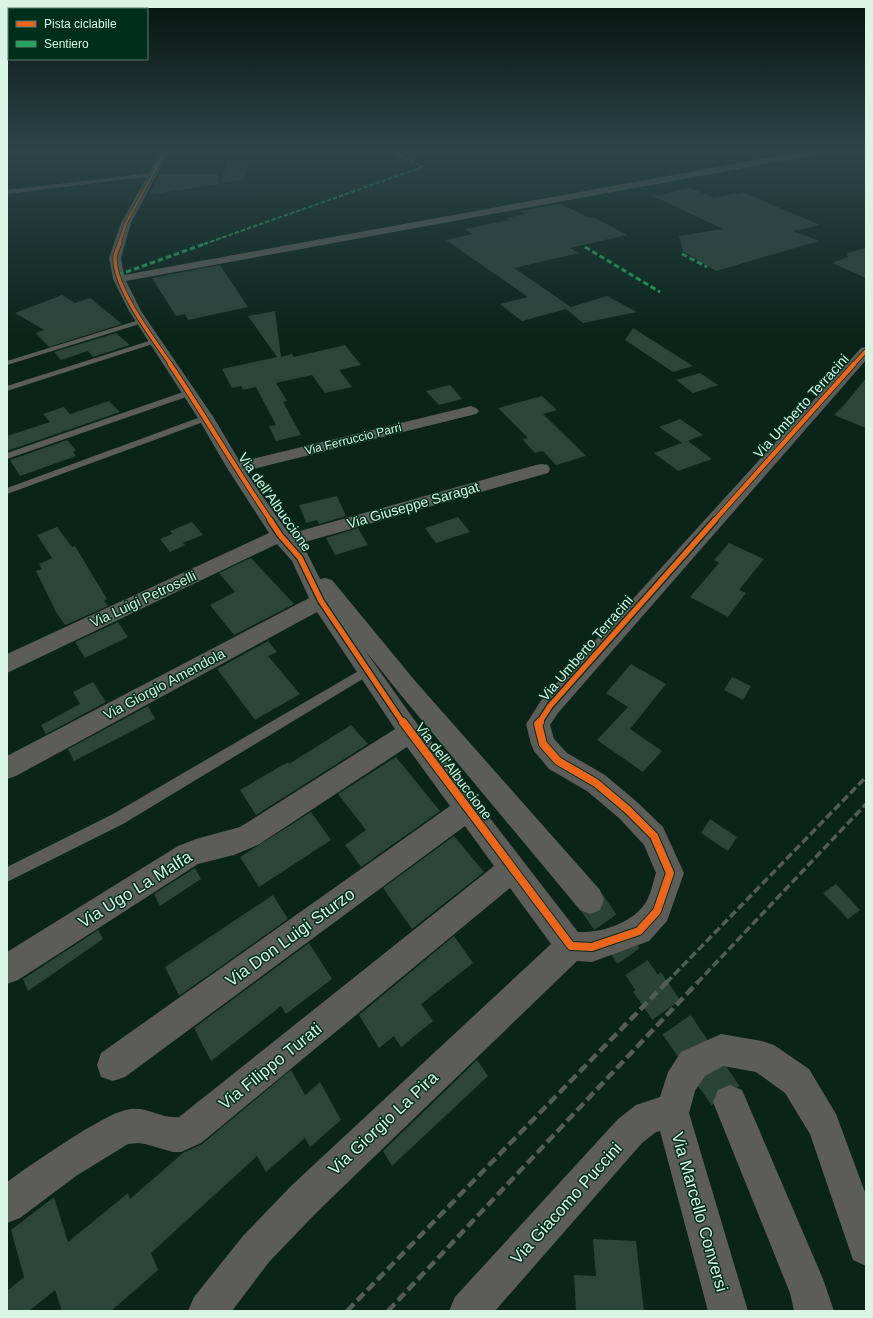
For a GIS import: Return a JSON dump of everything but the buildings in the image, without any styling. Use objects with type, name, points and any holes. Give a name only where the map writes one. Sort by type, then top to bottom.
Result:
[{"type":"street","name":"Via dell'Albuccione","points":[[132,212],[119,241],[115,258],[119,279],[142,322],[206,418],[236,468],[282,538],[300,558],[321,600],[367,671],[467,809],[571,946]]},
{"type":"street","points":[[119,279],[489,212]]},
{"type":"street","name":"Via Umberto Terracini","points":[[571,946],[592,947],[639,931],[657,911],[670,873],[654,836],[628,810],[596,783],[558,761],[543,744],[538,724],[550,706],[866,351]]},
{"type":"street","name":"Via Ferruccio Parri","points":[[236,468],[471,411]]},
{"type":"street","name":"Via Giuseppe Saragat","points":[[282,538],[542,469]]},
{"type":"street","name":"Via Luigi Petroselli","points":[[7,664],[282,538]]},
{"type":"street","points":[[300,558],[333,594],[408,688],[590,900]]},
{"type":"street","name":"Via Giorgio Amendola","points":[[7,768],[321,600]]},
{"type":"street","name":"Via Ugo La Malfa","points":[[7,969],[188,855],[201,849],[231,844],[244,839],[410,732]]},
{"type":"street","name":"Via Don Luigi Sturzo","points":[[113,1065],[467,809]]},
{"type":"street","name":"Via Filippo Turati","points":[[7,1205],[69,1159],[108,1136],[125,1128],[138,1126],[175,1136],[189,1131],[512,869]]},
{"type":"street","name":"Via Giorgio La Pira","points":[[208,1311],[256,1250],[304,1198],[571,946]]},
{"type":"street","points":[[672,1113],[680,1084],[693,1064],[721,1050],[762,1057],[797,1081],[824,1126],[866,1247]]},
{"type":"street","points":[[730,1102],[809,1293],[814,1311]]},
{"type":"street","name":"Via Giacomo Puccini","points":[[470,1311],[630,1131],[648,1116],[672,1113]]},
{"type":"street","name":"Via Marcello Conversi","points":[[672,1113],[728,1311]]},
{"type":"lane","points":[[7,363],[142,322]]},
{"type":"lane","points":[[7,389],[155,342]]},
{"type":"lane","points":[[7,456],[189,393]]},
{"type":"lane","points":[[7,491],[206,418]]},
{"type":"lane","points":[[7,875],[94,832],[145,804],[367,671]]},
{"type":"tunnel","points":[[590,900],[647,983]]},
{"type":"tunnel","points":[[647,982],[730,1102]]},
{"type":"railway","points":[[666,983],[866,777]]},
{"type":"railway","points":[[697,983],[866,804]]},
{"type":"railway","points":[[347,1311],[667,982]]},
{"type":"railway","points":[[388,1311],[698,982]]},
{"type":"marked path","points":[[118,275],[297,212]]},
{"type":"marked path","points":[[585,247],[660,292]]},
{"type":"marked path","points":[[682,254],[707,267]]},
{"type":"cycle path","points":[[132,212],[126,223],[115,258],[119,279],[135,311],[206,418],[235,468],[280,535],[300,558],[321,601],[367,671],[410,732],[571,946],[592,947],[639,931],[657,911],[670,873],[654,836],[628,810],[596,783],[558,761],[543,744],[538,724],[550,706],[866,351]]}]
